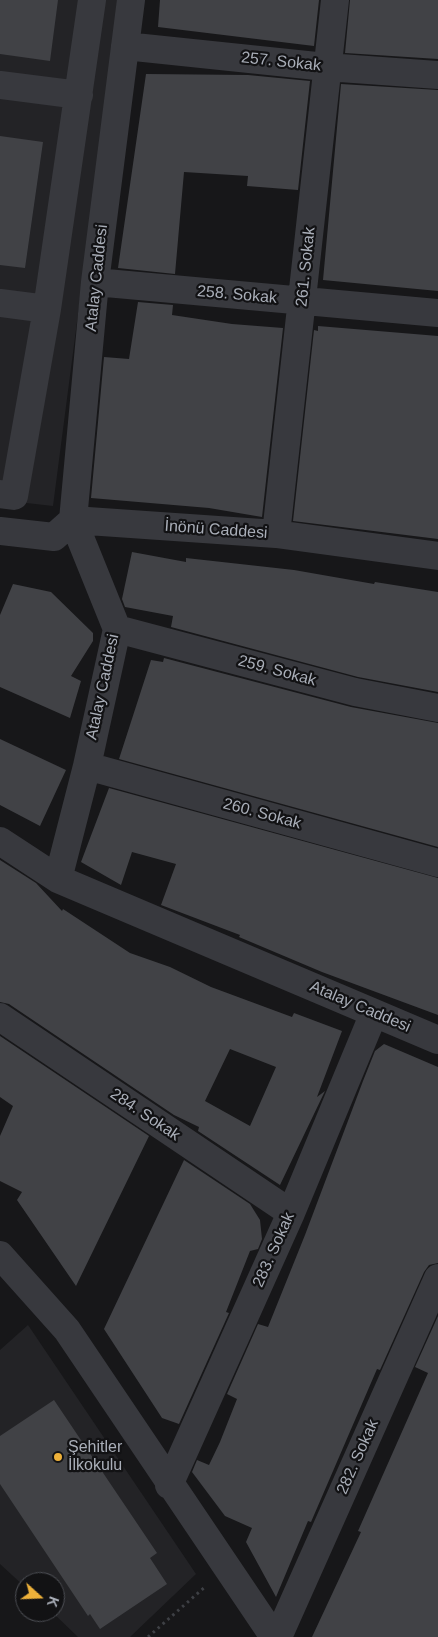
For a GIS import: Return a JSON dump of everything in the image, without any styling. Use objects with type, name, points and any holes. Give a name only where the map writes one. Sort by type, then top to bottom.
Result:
[{"type":"street","points":[[0,494],[14,496],[47,309],[92,0]]},
{"type":"street","name":"Atalay Caddesi","points":[[131,0],[95,282],[73,520],[117,629],[87,766],[58,878],[438,1040]]},
{"type":"street","name":"261. Sokak","points":[[276,534],[326,66],[335,0]]},
{"type":"street","name":"257. Sokak","points":[[125,46],[326,66],[438,74]]},
{"type":"street","points":[[0,85],[79,95]]},
{"type":"street","name":"258. Sokak","points":[[95,282],[438,313]]},
{"type":"street","points":[[0,303],[47,309]]},
{"type":"street","points":[[0,531],[54,538],[73,520]]},
{"type":"street","name":"İnönü Caddesi","points":[[73,520],[276,534],[438,556]]},
{"type":"street","name":"259. Sokak","points":[[117,629],[355,692],[438,708]]},
{"type":"street","name":"260. Sokak","points":[[87,766],[438,862]]},
{"type":"street","points":[[0,841],[58,878]]},
{"type":"street","name":"283. Sokak","points":[[170,1485],[291,1213],[374,1013]]},
{"type":"street","name":"284. Sokak","points":[[0,1017],[291,1213]]},
{"type":"street","points":[[0,1254],[67,1330],[274,1637]]},
{"type":"street","name":"282. Sokak","points":[[278,1637],[438,1278]]},
{"type":"path","points":[[148,1637],[212,1580]]},
{"type":"shaded area","points":[[0,0],[119,0],[53,506],[0,500]]},
{"type":"shaded area","name":"Şehitler İlkokulu","points":[[28,1325],[196,1574],[130,1637],[78,1637],[62,1622],[65,1622],[65,1572],[15,1572],[15,1578],[0,1564],[0,1350]]},
{"type":"building","points":[[0,0],[58,0],[50,61],[0,54]]},
{"type":"building","points":[[160,0],[319,0],[314,46],[158,27]]},
{"type":"building","points":[[350,0],[438,0],[438,59],[345,53]]},
{"type":"building","points":[[146,74],[248,75],[310,81],[298,190],[247,186],[248,176],[184,172],[175,274],[118,268]]},
{"type":"building","points":[[341,84],[438,90],[438,291],[323,280]]},
{"type":"building","points":[[0,136],[43,142],[25,268],[0,265]]},
{"type":"building","points":[[138,302],[173,305],[172,315],[232,324],[283,328],[262,517],[209,508],[91,498],[104,357],[129,359]]},
{"type":"building","points":[[318,326],[438,336],[438,539],[293,521],[314,330],[318,331]]},
{"type":"building","points":[[132,552],[186,562],[186,558],[294,570],[374,584],[375,582],[438,592],[438,692],[358,677],[171,627],[173,616],[125,607],[122,599]]},
{"type":"building","points":[[13,584],[51,592],[93,633],[93,641],[71,676],[81,681],[70,718],[0,687],[0,615]]},
{"type":"building","points":[[164,658],[351,707],[438,723],[438,847],[119,759],[151,660],[163,662]]},
{"type":"building","points":[[0,739],[66,770],[40,826],[0,805]]},
{"type":"building","points":[[109,788],[438,878],[438,1015],[322,972],[239,937],[240,935],[161,905],[176,864],[132,852],[121,885],[81,862]]},
{"type":"building","points":[[0,860],[36,883],[62,911],[63,909],[130,953],[170,967],[211,987],[292,1017],[294,1013],[342,1031],[317,1097],[325,1091],[280,1185],[198,1131],[199,1127],[174,1115],[9,1004],[0,1002]],"holes":[[[230,1049],[276,1067],[250,1126],[205,1101]]]},
{"type":"building","points":[[0,1036],[149,1136],[76,1286],[17,1200],[22,1192],[0,1181],[0,1136],[13,1106],[0,1097]]},
{"type":"building","points":[[384,1044],[438,1067],[438,1263],[429,1265],[424,1272],[380,1370],[377,1369],[311,1522],[308,1521],[276,1597],[246,1542],[252,1528],[225,1516],[192,1472],[197,1460],[209,1465],[220,1442],[237,1399],[227,1394],[258,1324],[268,1327],[375,1051]]},
{"type":"building","points":[[184,1160],[250,1204],[260,1220],[262,1239],[258,1249],[250,1251],[226,1312],[229,1313],[179,1424],[162,1418],[104,1329]]},
{"type":"building","points":[[438,1316],[438,1637],[312,1637],[361,1532],[358,1531],[428,1373],[415,1367]]},
{"type":"building","points":[[54,1400],[157,1553],[150,1558],[167,1584],[100,1629],[90,1614],[88,1616],[65,1582],[65,1572],[59,1572],[0,1484],[0,1436]]},
{"type":"place","name":"Şehitler İlkokulu","points":[[58,1457]]}]
